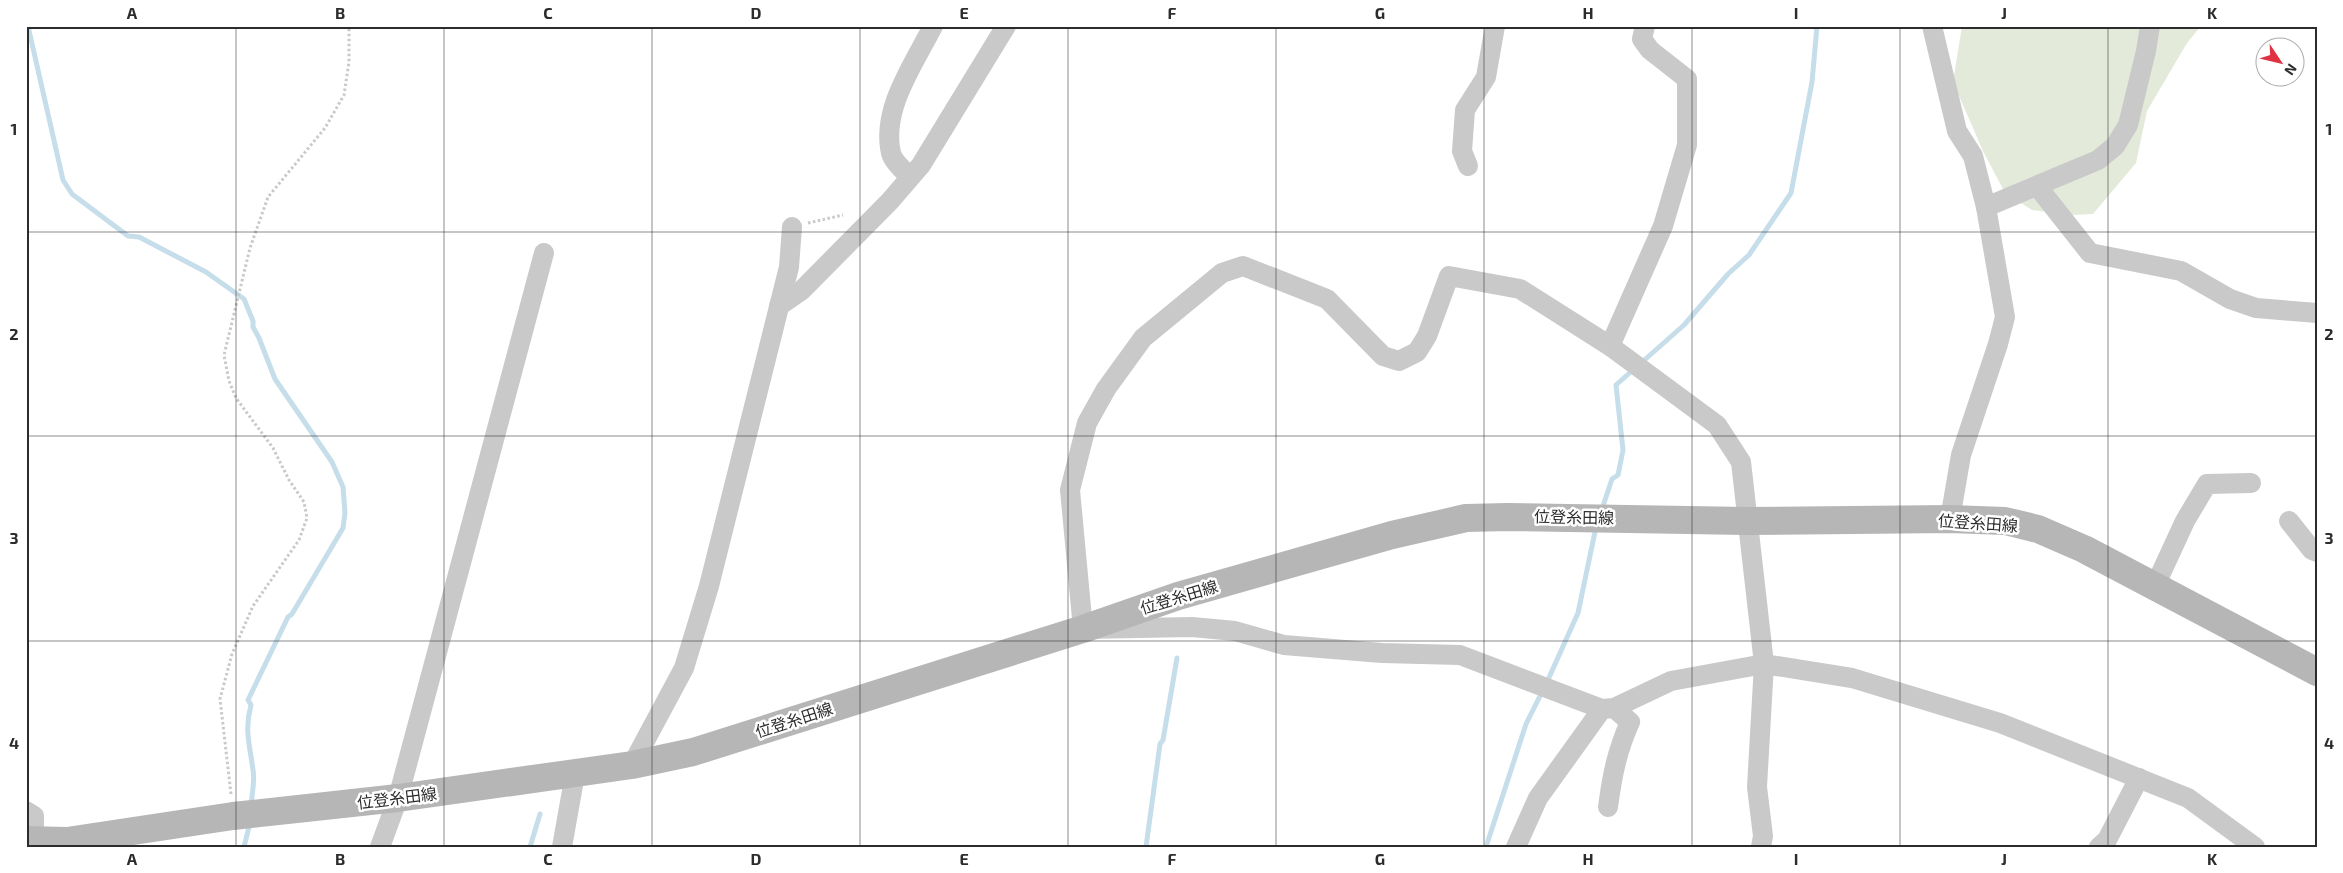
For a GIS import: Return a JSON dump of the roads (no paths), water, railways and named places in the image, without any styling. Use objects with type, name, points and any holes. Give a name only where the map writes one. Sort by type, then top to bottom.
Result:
[{"type":"main road","name":"位登糸田線","points":[[30,840],[78,843],[233,816],[398,798],[575,774],[632,765],[693,752],[1083,629],[1178,596],[1392,536],[1466,518],[1537,517],[1747,521],[1950,519],[2004,521],[2038,529],[2084,549],[2317,672]]},
{"type":"street","points":[[910,178],[891,155],[889,125],[901,89],[933,26]]},
{"type":"street","points":[[779,306],[802,290],[921,165],[1006,26]]},
{"type":"street","points":[[1468,166],[1462,151],[1465,110],[1486,77],[1495,26]]},
{"type":"street","points":[[1610,346],[1662,226],[1687,145],[1687,79],[1650,50],[1642,38],[1645,26]]},
{"type":"street","points":[[1932,26],[1957,131],[1973,156],[1986,207],[2005,317],[1998,344],[1961,455],[1950,519]]},
{"type":"street","points":[[1986,207],[2098,160],[2115,146],[2128,125],[2146,51],[2150,26]]},
{"type":"street","points":[[2037,186],[2090,252],[2181,271],[2230,299],[2256,308],[2317,313]]},
{"type":"street","points":[[632,765],[684,668],[709,586],[789,267],[792,227]]},
{"type":"street","points":[[380,847],[398,798],[544,253]]},
{"type":"street","points":[[1608,807],[1613,769],[1619,745],[1630,722],[1608,709],[1460,655],[1382,653],[1284,645],[1235,631],[1192,627],[1083,629],[1070,490],[1087,423],[1106,389],[1144,338],[1222,273],[1243,266],[1327,299],[1383,356],[1399,361],[1417,352],[1427,336],[1449,276],[1520,289],[1610,346],[1717,425],[1741,462],[1764,664],[1757,787],[1767,844]]},
{"type":"street","points":[[2155,586],[2185,521],[2207,484],[2251,483]]},
{"type":"street","points":[[2290,521],[2312,550],[2317,552]]},
{"type":"street","points":[[1516,847],[1538,798],[1608,709],[1672,681],[1764,664],[1852,678],[2000,722],[2188,798],[2255,847]]},
{"type":"street","points":[[562,847],[575,774]]},
{"type":"street","points":[[2099,847],[2107,840],[2139,778]]},
{"type":"street","points":[[26,811],[34,816],[30,840]]},
{"type":"waterway","points":[[28,26],[63,180],[72,194],[128,236],[139,237],[206,272],[244,299],[253,321],[253,327],[275,379],[332,462],[343,487],[345,513],[343,528],[292,614],[288,617],[248,700],[251,705],[248,738],[254,779],[251,805]]},
{"type":"waterway","points":[[1641,363],[1684,325],[1728,274],[1749,255],[1791,193],[1812,82],[1817,26]]},
{"type":"waterway","points":[[1602,509],[1612,479],[1618,475],[1623,450],[1616,385],[1634,369]]},
{"type":"waterway","points":[[1547,682],[1578,613],[1596,527]]},
{"type":"waterway","points":[[1146,847],[1160,744],[1163,740],[1177,658]]},
{"type":"waterway","points":[[1486,847],[1526,724],[1542,692]]},
{"type":"waterway","points":[[530,847],[540,814]]},
{"type":"waterway","points":[[244,847],[250,823]]}]
